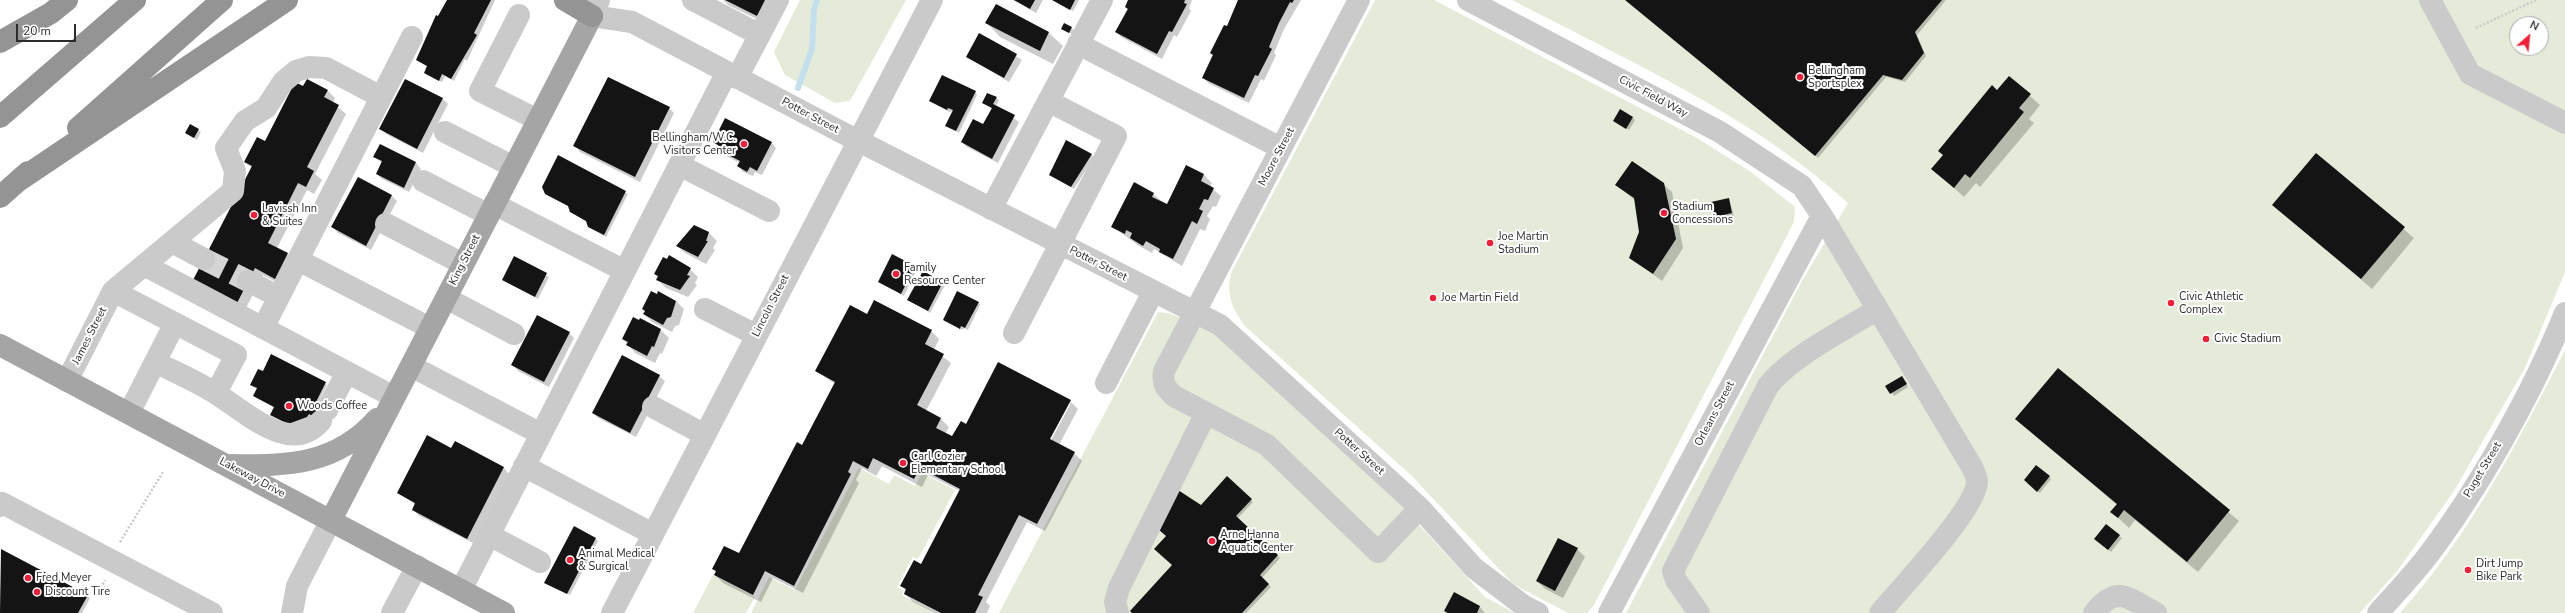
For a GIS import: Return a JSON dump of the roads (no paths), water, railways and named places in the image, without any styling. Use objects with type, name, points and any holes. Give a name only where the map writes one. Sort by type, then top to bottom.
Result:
[{"type":"highway","points":[[0,42],[51,13],[67,0]]},
{"type":"highway","points":[[0,117],[135,0]]},
{"type":"highway","points":[[0,197],[222,0]]},
{"type":"highway","points":[[18,181],[287,0]]},
{"type":"highway","points":[[565,0],[591,5]]},
{"type":"main road","name":"King Street","points":[[331,520],[538,120],[591,5]]},
{"type":"main road","name":"Lakeway Drive","points":[[0,345],[504,613]]},
{"type":"main road","points":[[226,465],[278,466],[335,451],[350,444],[393,400]]},
{"type":"street","points":[[693,0],[760,35]]},
{"type":"street","points":[[461,590],[679,165],[732,75],[760,35],[778,0]]},
{"type":"street","name":"Lincoln Street","points":[[612,613],[857,141],[932,0]]},
{"type":"street","points":[[991,209],[1102,0]]},
{"type":"street","name":"Moore Street","points":[[1359,0],[1196,313],[1164,371],[1163,380],[1166,390],[1174,396],[1267,445],[1378,552],[1420,508]]},
{"type":"street","name":"Civic Field Way","points":[[1468,0],[1720,132],[1802,186],[1822,216],[1972,467],[1976,482],[1972,494],[1959,518],[1880,613]]},
{"type":"street","points":[[2430,0],[2470,74],[2565,122]]},
{"type":"street","name":"Potter Street","points":[[591,5],[632,22],[857,141],[1220,325],[1420,508],[1474,568],[1524,606],[1538,613]]},
{"type":"street","points":[[518,15],[480,91],[538,120]]},
{"type":"street","points":[[263,328],[412,37]]},
{"type":"street","points":[[1078,44],[1281,148]]},
{"type":"street","points":[[216,393],[236,355],[113,291],[233,191],[235,171],[226,148],[244,121],[266,108],[283,82],[296,71],[309,67],[326,68],[381,97]]},
{"type":"street","points":[[1014,333],[1116,136],[1048,101]]},
{"type":"street","points":[[445,132],[514,167]]},
{"type":"street","points":[[679,165],[769,211]]},
{"type":"street","points":[[423,181],[492,210],[625,271]]},
{"type":"street","name":"Orleans Street","points":[[1610,613],[1822,216]]},
{"type":"street","points":[[386,224],[463,264]]},
{"type":"street","points":[[172,242],[204,259]]},
{"type":"street","points":[[298,260],[430,328]]},
{"type":"street","points":[[144,265],[346,372],[393,400]]},
{"type":"street","points":[[248,281],[278,297]]},
{"type":"street","name":"James Street","points":[[68,381],[113,291]]},
{"type":"street","points":[[1106,383],[1153,292]]},
{"type":"street","points":[[446,298],[514,334]]},
{"type":"street","points":[[705,309],[756,335]]},
{"type":"street","points":[[1699,613],[1676,580],[1673,571],[1768,386],[1774,378],[1794,363],[1878,309]]},
{"type":"street","name":"Puget Street","points":[[2378,613],[2426,558],[2459,510],[2526,396],[2565,312]]},
{"type":"street","points":[[129,413],[175,323]]},
{"type":"street","points":[[155,362],[216,393],[239,411],[280,432],[291,435],[303,435],[313,430],[324,415],[346,372]]},
{"type":"street","points":[[411,366],[541,434]]},
{"type":"street","points":[[653,407],[705,435]]},
{"type":"street","points":[[1118,613],[1115,602],[1119,588],[1206,413]]},
{"type":"street","points":[[524,466],[653,534]]},
{"type":"street","points":[[0,506],[2,503],[212,613]]},
{"type":"street","points":[[292,613],[297,586],[331,520]]},
{"type":"street","points":[[489,535],[540,562]]},
{"type":"street","points":[[392,613],[417,566]]},
{"type":"street","points":[[2094,613],[2104,600],[2113,596],[2129,599],[2156,613]]},
{"type":"waterway","points":[[798,88],[812,49],[814,10],[817,0]]},
{"type":"tunnel","points":[[204,259],[248,281]]},
{"type":"place","name":"Bellingham Sportsplex","points":[[1800,77]]},
{"type":"place","name":"Bellingham/W.C. Visitors Center","points":[[744,144]]},
{"type":"place","name":"Stadium Concessions","points":[[1664,213]]},
{"type":"place","name":"Lavissh Inn & Suites","points":[[254,215]]},
{"type":"place","name":"Joe Martin Stadium","points":[[1490,243]]},
{"type":"place","name":"Family Resource Center","points":[[896,274]]},
{"type":"place","name":"Joe Martin Field","points":[[1433,298]]},
{"type":"place","name":"Civic Athletic Complex","points":[[2171,303]]},
{"type":"place","name":"Civic Stadium","points":[[2206,339]]},
{"type":"place","name":"Woods Coffee","points":[[289,406]]},
{"type":"place","name":"Carl Cozier Elementary School","points":[[903,463]]},
{"type":"place","name":"Arne Hanna Aquatic Center","points":[[1212,541]]},
{"type":"place","name":"Animal Medical & Surgical","points":[[570,560]]},
{"type":"place","name":"Dirt Jump Bike Park","points":[[2468,570]]},
{"type":"place","name":"Fred Meyer","points":[[28,578]]},
{"type":"place","name":"Discount Tire","points":[[37,592]]}]
